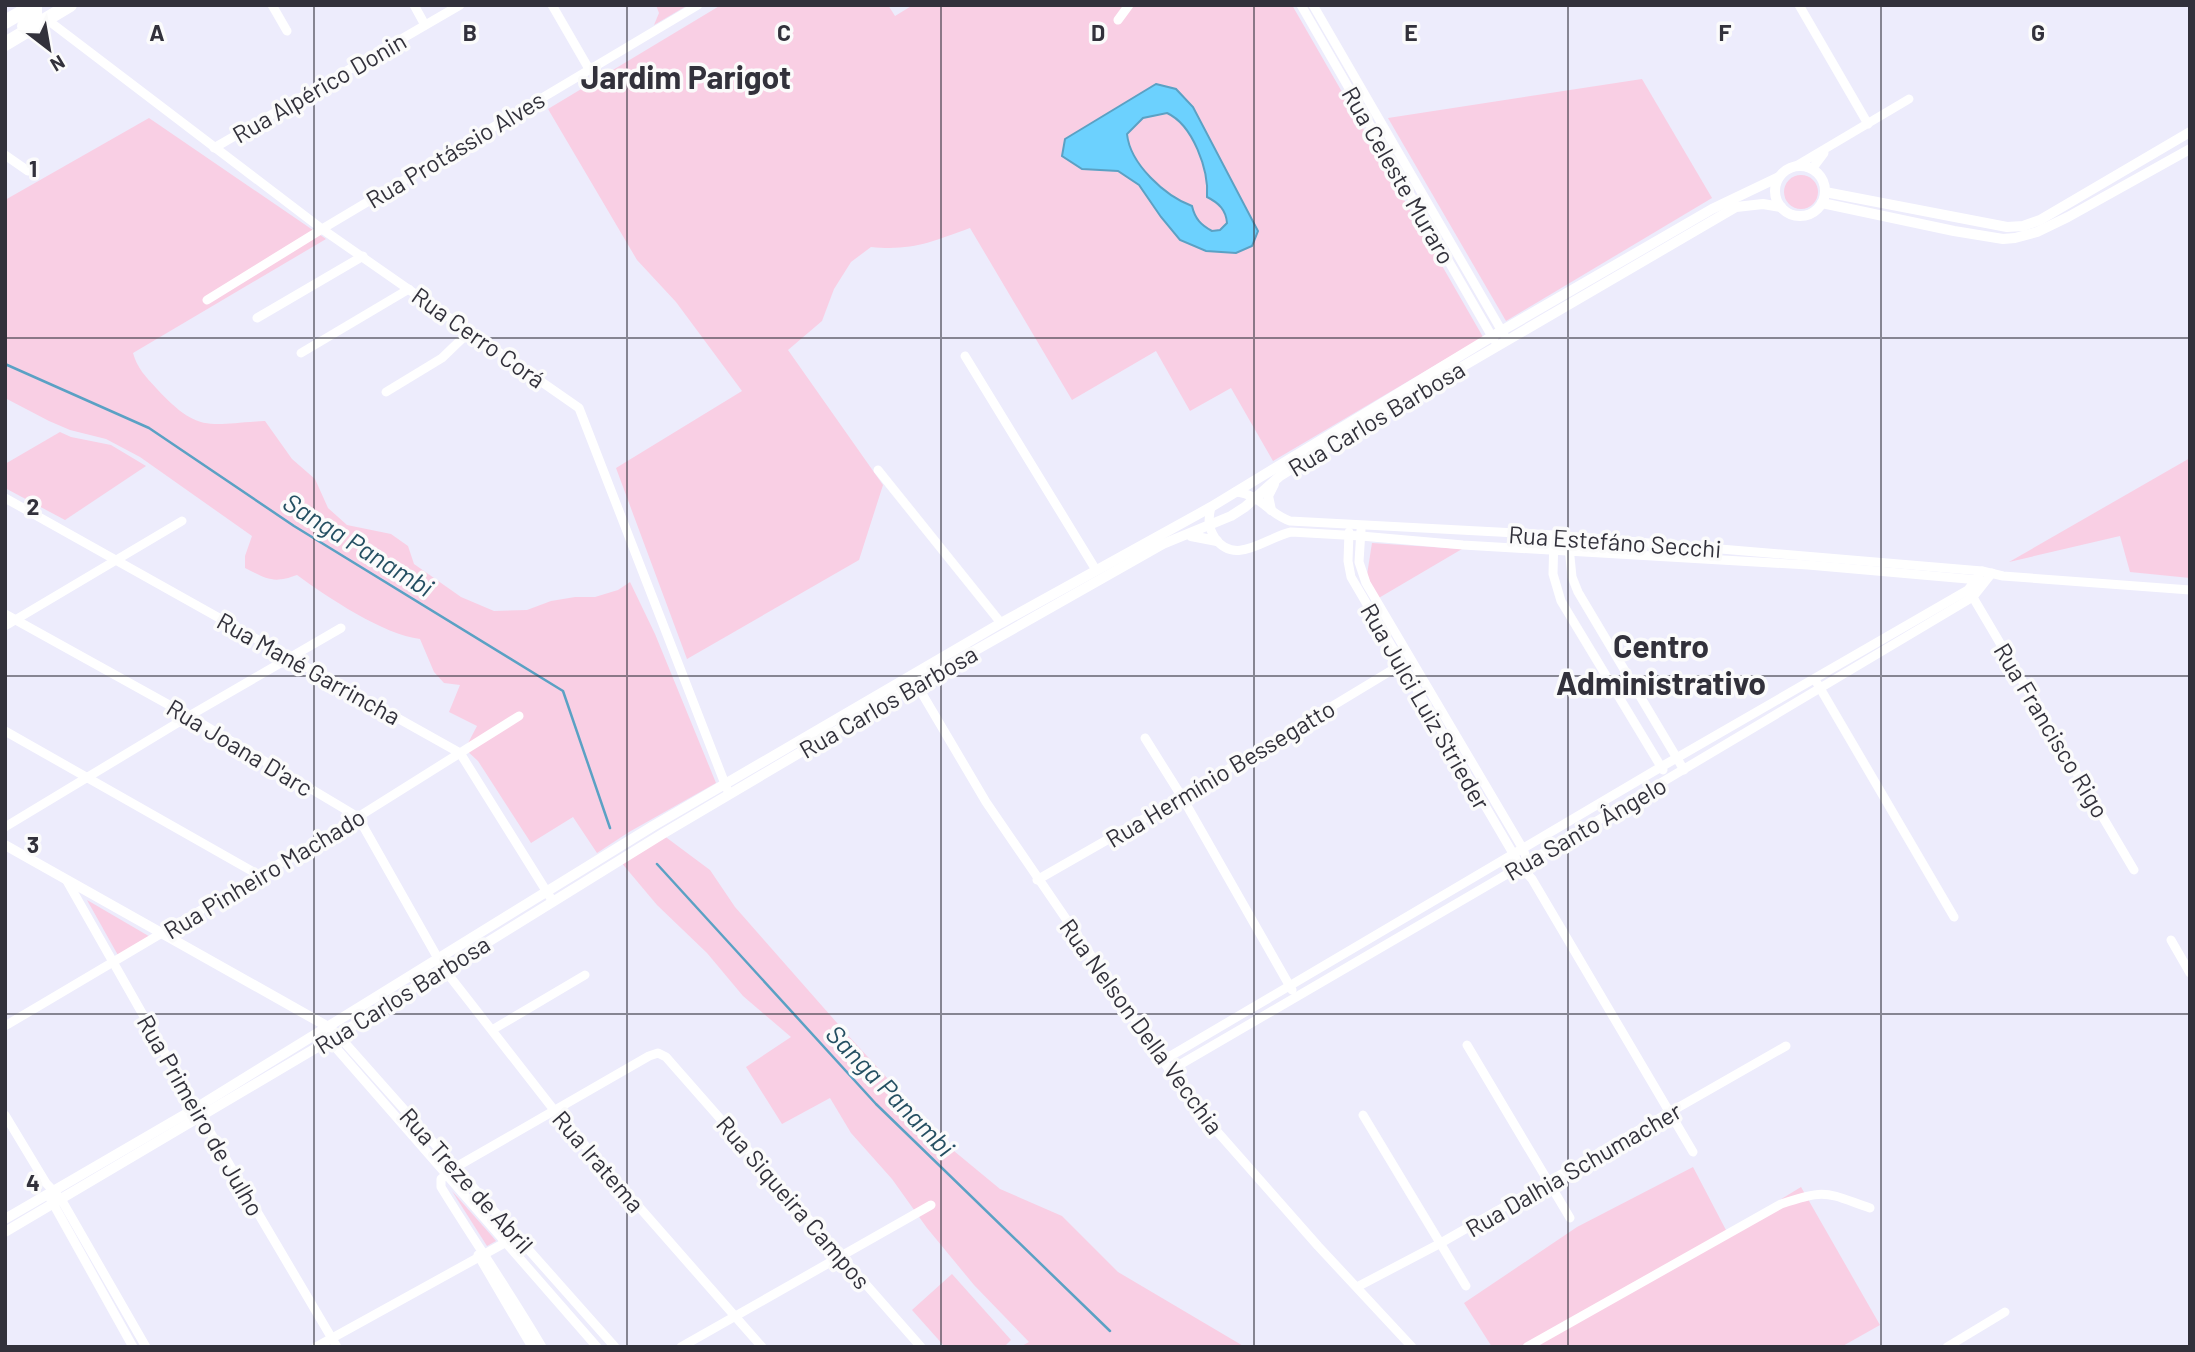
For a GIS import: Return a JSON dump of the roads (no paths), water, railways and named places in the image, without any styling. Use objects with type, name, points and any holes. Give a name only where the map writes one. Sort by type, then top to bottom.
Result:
[{"type":"main road","points":[[5,22],[35,5],[37,12],[31,21],[5,41]]},
{"type":"main road","points":[[5,41],[70,5]]},
{"type":"street","name":"Rua Cerro Corá","points":[[35,5],[46,20],[322,229],[579,408],[727,789]]},
{"type":"street","points":[[272,5],[287,31]]},
{"type":"street","points":[[414,5],[425,25]]},
{"type":"street","name":"Rua Alpérico Donin","points":[[214,148],[460,5]]},
{"type":"street","points":[[552,5],[589,69]]},
{"type":"street","name":"Rua Protássio Alves","points":[[207,300],[698,5]]},
{"type":"street","points":[[1118,20],[1129,5]]},
{"type":"street","name":"Rua Celeste Muraro","points":[[1301,5],[1500,338]]},
{"type":"street","name":"Rua Celeste Muraro","points":[[1313,5],[1500,338]]},
{"type":"street","points":[[1799,5],[1868,124]]},
{"type":"street","name":"Rua Carlos Barbosa","points":[[914,680],[1001,623],[1367,417],[1712,209],[1779,177],[1909,99]]},
{"type":"street","name":"Rua Carlos Barbosa","points":[[1823,197],[1954,232],[2003,239],[2015,238],[2037,232],[2190,132]]},
{"type":"street","name":"Rua Carlos Barbosa","points":[[1812,169],[1827,148]]},
{"type":"street","name":"Rua Carlos Barbosa","points":[[1823,197],[2007,228],[2023,226],[2190,149]]},
{"type":"street","points":[[5,155],[28,171]]},
{"type":"street","points":[[1796,166],[1812,169],[1824,183],[1823,197]]},
{"type":"street","points":[[1779,177],[1775,192],[1781,207]]},
{"type":"street","name":"Rua Carlos Barbosa","points":[[1500,338],[1736,207],[1752,204],[1781,207],[1802,216],[1817,209],[1823,197]]},
{"type":"street","points":[[1954,232],[1958,218]]},
{"type":"street","points":[[257,318],[363,256]]},
{"type":"street","points":[[301,353],[409,289]]},
{"type":"street","points":[[386,392],[442,358],[470,331]]},
{"type":"street","points":[[965,356],[1096,570]]},
{"type":"street","name":"Rua Carlos Barbosa","points":[[5,1231],[54,1198],[330,1033],[441,963],[546,891],[914,680],[1163,544],[1208,527],[1245,507],[1280,476],[1367,417]]},
{"type":"street","points":[[878,470],[1001,623]]},
{"type":"street","points":[[1271,510],[1268,496],[1280,476]]},
{"type":"street","name":"Rua Estefáno Secchi","points":[[1235,492],[1256,497],[1290,521],[1554,535],[1767,552],[1984,576],[2190,590]]},
{"type":"street","name":"Rua Mané Garrincha","points":[[5,498],[460,753],[553,901]]},
{"type":"street","points":[[1211,507],[1208,527],[1217,541]]},
{"type":"street","points":[[5,626],[182,521]]},
{"type":"street","name":"Rua Julci Luiz Strieder","points":[[1351,524],[1351,577],[1513,854],[1524,865],[1693,1152]]},
{"type":"street","name":"Rua Julci Luiz Strieder","points":[[1361,525],[1359,562],[1366,583],[1523,849],[1524,865]]},
{"type":"street","points":[[1184,535],[1217,541],[1240,551],[1291,533],[1984,576]]},
{"type":"street","points":[[1554,535],[1553,574],[1561,601],[1668,780]]},
{"type":"street","points":[[1569,537],[1572,577],[1578,592],[1684,770]]},
{"type":"street","points":[[1765,562],[1767,552]]},
{"type":"street","name":"Rua Santo Ângelo","points":[[1169,1071],[1668,780],[1971,593],[1984,576]]},
{"type":"street","name":"Rua Santo Ângelo","points":[[1162,1061],[1661,767],[1971,593]]},
{"type":"street","name":"Rua Francisco Rigo","points":[[1971,593],[2134,870]]},
{"type":"street","name":"Rua Joana D'arc","points":[[5,614],[189,716],[358,817],[441,963]]},
{"type":"street","points":[[5,827],[341,628]]},
{"type":"street","name":"Rua Hermínio Bessegatto","points":[[1037,880],[1182,797],[1402,664]]},
{"type":"street","points":[[1814,679],[1954,917]]},
{"type":"street","name":"Rua Nelson Della Vecchia","points":[[914,680],[986,802],[1037,880],[1192,1103],[1412,1347]]},
{"type":"street","name":"Rua Pinheiro Machado","points":[[5,1026],[358,817],[519,716]]},
{"type":"street","points":[[5,731],[259,875]]},
{"type":"street","points":[[1144,738],[1182,797],[1295,997]]},
{"type":"street","name":"Rua Carlos Barbosa","points":[[441,963],[553,901],[727,789]]},
{"type":"street","name":"Rua Treze de Abril","points":[[5,845],[315,1019],[456,1167],[615,1347]]},
{"type":"street","name":"Rua Primeiro de Julho","points":[[67,881],[198,1112],[337,1347]]},
{"type":"street","points":[[2171,940],[2190,973]]},
{"type":"street","name":"Rua Iratema","points":[[441,963],[554,1110],[762,1347]]},
{"type":"street","points":[[492,1030],[585,975]]},
{"type":"street","name":"Rua Treze de Abril","points":[[330,1033],[447,1174],[597,1347]]},
{"type":"street","points":[[1467,1045],[1570,1217]]},
{"type":"street","name":"Rua Dalhia Schumacher","points":[[1357,1287],[1439,1244],[1786,1046]]},
{"type":"street","name":"Rua Siqueira Campos","points":[[554,1110],[649,1056],[658,1053],[666,1057],[921,1347]]},
{"type":"street","points":[[456,1167],[554,1110]]},
{"type":"street","points":[[5,1115],[46,1183],[133,1347]]},
{"type":"street","points":[[1363,1115],[1466,1286]]},
{"type":"street","points":[[447,1174],[441,1179],[441,1187],[473,1239],[532,1347]]},
{"type":"street","points":[[1527,1347],[1781,1204],[1807,1195],[1829,1193],[1870,1208]]},
{"type":"street","points":[[54,1198],[146,1347]]},
{"type":"street","name":"Rua Carlos Barbosa","points":[[5,1219],[54,1198]]},
{"type":"street","points":[[681,1347],[931,1205]]},
{"type":"street","points":[[316,1347],[517,1236]]},
{"type":"street","points":[[482,1256],[542,1347]]},
{"type":"street","points":[[1953,1345],[2005,1312]]},
{"type":"water","points":[[1156,84],[1176,89],[1193,107],[1258,231],[1252,246],[1236,253],[1206,251],[1180,240],[1139,185],[1118,171],[1082,169],[1062,156],[1065,139]],"holes":[[[1167,113],[1176,119],[1198,149],[1205,174],[1207,197],[1218,204],[1225,214],[1227,223],[1220,230],[1212,231],[1205,226],[1197,218],[1192,206],[1171,195],[1150,178],[1130,145],[1127,134],[1143,118]]]},
{"type":"waterway","name":"Sanga Panambi","points":[[5,364],[149,428],[294,526],[563,691],[610,828]]},
{"type":"waterway","name":"Sanga Panambi","points":[[657,864],[876,1104],[1110,1331]]},
{"type":"district","name":"Jardim Parigot","points":[[686,76]]},
{"type":"district","name":"Centro Administrativo","points":[[1661,664]]}]
